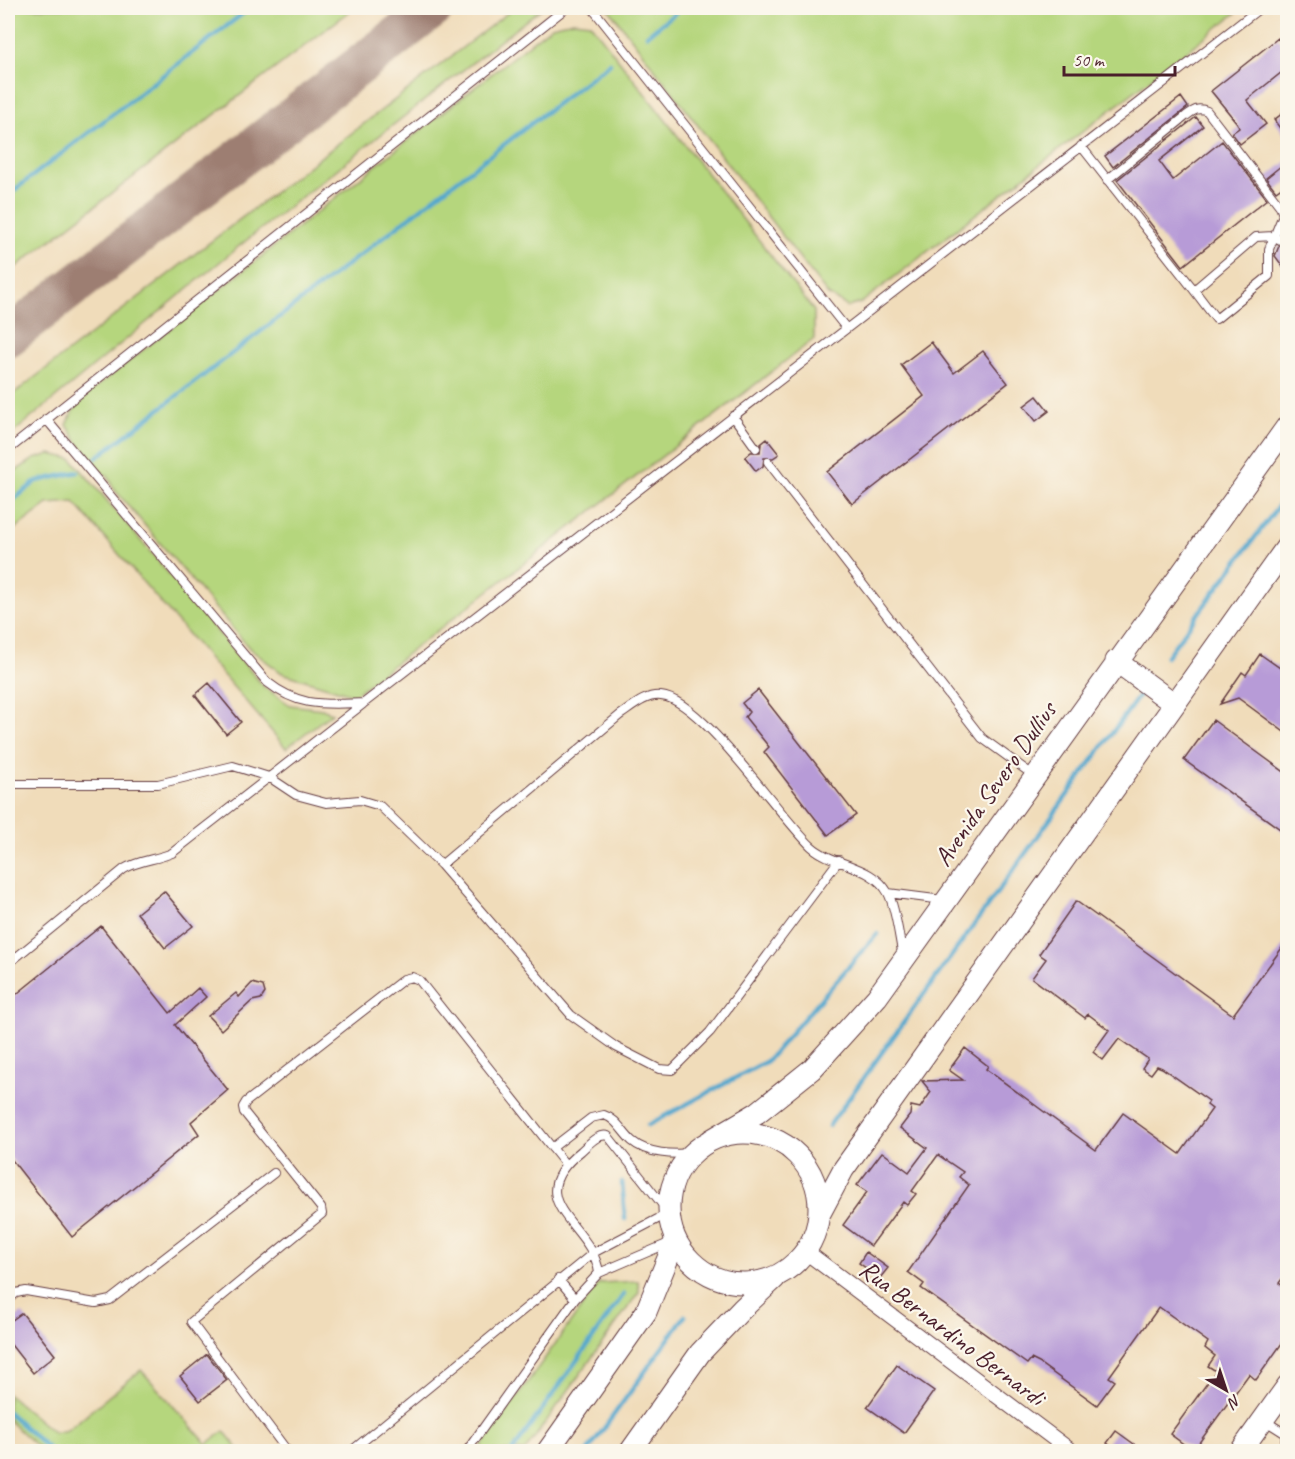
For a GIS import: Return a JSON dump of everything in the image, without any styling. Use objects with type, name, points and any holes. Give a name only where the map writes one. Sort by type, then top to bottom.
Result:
[{"type":"main road","name":"Avenida Severo Dullius","points":[[711,1140],[757,1113],[812,1069],[877,997],[1287,425]]},
{"type":"main road","points":[[630,1452],[700,1353],[742,1308],[805,1251],[814,1234],[819,1215],[843,1170],[1287,545]]},
{"type":"main road","points":[[1116,661],[1173,703]]},
{"type":"main road","points":[[780,1274],[754,1282],[727,1281],[710,1275],[695,1265],[675,1241],[669,1214],[670,1192],[678,1171],[692,1153],[711,1140],[731,1133],[752,1133],[772,1137],[789,1147],[803,1161],[813,1178],[818,1196],[819,1215]]},
{"type":"main road","points":[[547,1452],[646,1312],[675,1241]]},
{"type":"main road","points":[[1240,1452],[1287,1385]]},
{"type":"street","name":"Rua Bernardino Bernardi","points":[[805,1251],[1072,1452]]},
{"type":"lane","points":[[8,450],[566,8]]},
{"type":"lane","points":[[592,8],[846,328]]},
{"type":"lane","points":[[8,964],[124,869],[136,861],[160,858],[172,853],[1260,8]]},
{"type":"lane","points":[[1281,8],[1287,15]]},
{"type":"lane","points":[[1081,146],[1107,180],[1194,290],[1216,320],[1269,276],[1269,249],[1283,215],[1280,206],[1208,111],[1201,108],[1195,109],[1107,180]]},
{"type":"lane","points":[[1194,290],[1256,237],[1273,236],[1284,242]]},
{"type":"lane","points":[[733,416],[756,448]]},
{"type":"lane","points":[[46,419],[267,682],[283,695],[313,705],[364,703]]},
{"type":"lane","points":[[768,462],[982,738],[1012,763],[1034,776]]},
{"type":"lane","points":[[441,865],[620,715],[644,699],[660,695],[674,700],[702,721],[812,847],[867,874],[888,893],[946,901]]},
{"type":"lane","points":[[8,784],[158,784],[233,766],[269,777],[296,795],[326,803],[360,800],[380,806],[441,865],[571,1015],[616,1047],[659,1069],[672,1070],[710,1032],[839,860]]},
{"type":"lane","points":[[888,893],[904,960]]},
{"type":"lane","points":[[288,1452],[191,1322],[322,1214],[321,1208],[243,1107],[404,979],[412,977],[419,980],[565,1164]]},
{"type":"lane","points":[[552,1148],[591,1118],[604,1115],[614,1120],[633,1143],[671,1154],[692,1153]]},
{"type":"lane","points":[[350,1452],[593,1252],[669,1214],[608,1136],[598,1137],[565,1164],[556,1182],[558,1209],[593,1252],[599,1273]]},
{"type":"lane","points":[[8,1300],[16,1293],[26,1291],[96,1303],[110,1300],[274,1173]]},
{"type":"lane","points":[[466,1452],[574,1299],[599,1273],[675,1241]]},
{"type":"lane","points":[[558,1279],[574,1299]]},
{"type":"lane","points":[[1263,1419],[1287,1433],[1284,1452]]},
{"type":"green space","points":[[8,8],[354,8],[8,273]]},
{"type":"green space","points":[[514,8],[542,8],[238,247],[8,437],[8,398]]},
{"type":"green space","points":[[608,8],[1231,8],[1236,13],[861,303],[848,307],[828,295]]},
{"type":"green space","points":[[573,21],[590,23],[814,311],[814,339],[354,695],[282,673],[250,649],[114,489],[108,476],[94,469],[67,425],[75,406],[552,26]]},
{"type":"green space","points":[[50,454],[72,459],[264,687],[290,705],[322,709],[332,713],[286,748],[74,502],[48,504],[8,534],[8,476],[34,459]]},
{"type":"green space","points":[[638,1281],[639,1292],[525,1451],[478,1451],[599,1283]]},
{"type":"green space","points":[[141,1370],[207,1444],[224,1431],[240,1451],[42,1451],[8,1420],[8,1394],[54,1433],[67,1430]]},
{"type":"building","points":[[1278,38],[1287,51],[1287,68],[1247,100],[1266,124],[1240,144],[1232,133],[1239,128],[1237,123],[1211,91]]},
{"type":"building","points":[[1181,97],[1188,107],[1113,167],[1105,156]]},
{"type":"building","points":[[1287,110],[1287,138],[1274,120]]},
{"type":"building","points":[[1196,117],[1203,126],[1159,161],[1173,180],[1222,141],[1267,199],[1183,266],[1117,180]]},
{"type":"building","points":[[1287,161],[1287,183],[1276,191],[1266,178]]},
{"type":"building","points":[[1279,246],[1287,247],[1287,272],[1275,256]]},
{"type":"building","points":[[931,342],[954,373],[983,351],[1008,383],[852,504],[827,472],[924,396],[901,365]]},
{"type":"building","points":[[1037,396],[1049,411],[1036,421],[1024,406]]},
{"type":"building","points":[[767,439],[779,454],[773,458],[764,458],[763,466],[756,471],[745,457],[751,452],[760,452],[761,444]]},
{"type":"building","points":[[1260,654],[1287,673],[1287,734],[1238,698],[1220,704],[1242,672],[1246,675]]},
{"type":"building","points":[[209,683],[241,722],[226,734],[195,695]]},
{"type":"building","points":[[758,690],[856,815],[828,835],[764,752],[769,747],[745,717],[749,712],[742,703]]},
{"type":"building","points":[[1213,720],[1287,774],[1287,834],[1184,760]]},
{"type":"building","points":[[164,891],[193,926],[165,948],[137,913]]},
{"type":"building","points":[[1076,901],[1233,1015],[1287,941],[1287,1272],[1279,1283],[1287,1289],[1287,1336],[1256,1380],[1249,1374],[1193,1451],[1170,1434],[1216,1371],[1208,1366],[1215,1356],[1205,1348],[1208,1342],[1159,1307],[1109,1377],[1115,1381],[1097,1405],[1039,1363],[1031,1359],[1027,1364],[921,1288],[924,1284],[908,1272],[969,1185],[959,1177],[963,1172],[938,1155],[912,1191],[916,1194],[907,1205],[903,1202],[871,1246],[843,1225],[867,1192],[857,1185],[882,1152],[909,1172],[927,1148],[900,1128],[910,1115],[911,1106],[920,1108],[931,1092],[922,1081],[963,1080],[949,1070],[965,1048],[988,1066],[986,1069],[1096,1150],[1123,1113],[1180,1154],[1212,1109],[1207,1105],[1209,1101],[1162,1068],[1157,1066],[1151,1074],[1142,1068],[1148,1059],[1119,1039],[1103,1060],[1093,1052],[1109,1030],[1088,1014],[1085,1018],[1032,978],[1046,959],[1039,954]]},
{"type":"building","points":[[101,926],[170,1013],[198,988],[206,997],[175,1025],[228,1090],[191,1122],[199,1134],[72,1237],[8,1155],[8,1001]]},
{"type":"building","points":[[252,983],[263,986],[265,993],[261,999],[252,1001],[221,1030],[208,1016],[236,993],[239,997]]},
{"type":"building","points":[[866,1252],[888,1268],[880,1278],[859,1263]]},
{"type":"building","points":[[22,1313],[55,1355],[33,1373],[8,1341],[8,1323]]},
{"type":"building","points":[[207,1354],[227,1380],[200,1401],[180,1376]]},
{"type":"building","points":[[897,1365],[934,1391],[904,1433],[867,1407]]},
{"type":"building","points":[[1116,1431],[1145,1452],[1118,1452],[1107,1443]]},
{"type":"waterway","points":[[8,195],[250,8]]},
{"type":"waterway","points":[[647,35],[682,8]]},
{"type":"waterway","points":[[96,458],[610,63]]},
{"type":"waterway","points":[[8,504],[37,481],[78,472]]},
{"type":"waterway","points":[[1166,657],[1288,493]]},
{"type":"waterway","points":[[829,1126],[1141,693]]},
{"type":"waterway","points":[[648,1125],[767,1061],[877,934]]},
{"type":"waterway","points":[[622,1182],[625,1219]]},
{"type":"waterway","points":[[512,1452],[624,1294]]},
{"type":"waterway","points":[[587,1452],[685,1316]]},
{"type":"waterway","points":[[8,1412],[52,1452]]},
{"type":"taxiway","points":[[8,337],[434,8]]}]
